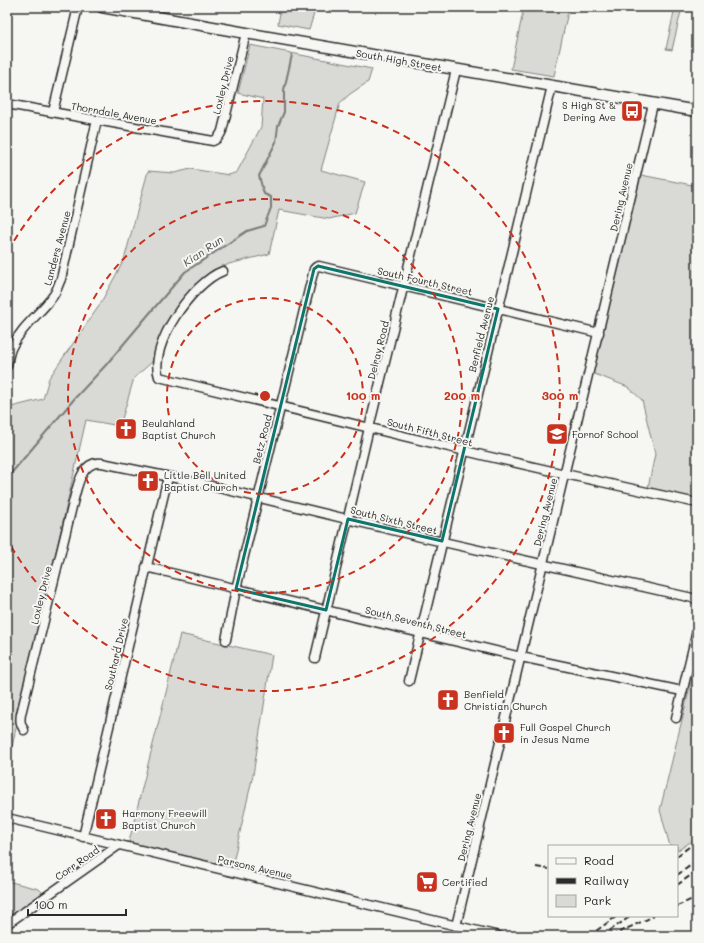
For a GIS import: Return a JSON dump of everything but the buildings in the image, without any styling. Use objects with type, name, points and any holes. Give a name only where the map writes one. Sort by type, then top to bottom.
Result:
[{"type":"main road","name":"South High Street","points":[[102,7],[697,112]]},
{"type":"street","points":[[53,112],[78,7]]},
{"type":"street","name":"Loxley Drive","points":[[216,139],[220,136],[222,131],[246,33]]},
{"type":"street","name":"Delray Road","points":[[314,658],[456,70]]},
{"type":"street","name":"Benfield Avenue","points":[[409,681],[552,86]]},
{"type":"street","name":"Thorndale Avenue","points":[[7,104],[208,140],[216,139]]},
{"type":"street","name":"Dering Avenue","points":[[456,926],[654,104]]},
{"type":"street","name":"Landers Avenue","points":[[7,366],[9,346],[56,292],[98,120]]},
{"type":"street","name":"South Fourth Street","points":[[316,267],[319,266],[599,333]]},
{"type":"street","name":"Betz Road","points":[[226,640],[236,589],[258,497],[314,269],[316,267]]},
{"type":"street","name":"South Fifth Street","points":[[223,271],[213,275],[201,285],[189,298],[172,322],[163,342],[156,365],[159,377],[464,451],[697,503]]},
{"type":"street","name":"South Sixth Street","points":[[88,466],[94,463],[102,463],[168,477],[697,599]]},
{"type":"street","name":"Loxley Drive","points":[[24,730],[21,725],[21,714],[73,503],[80,480],[88,466]]},
{"type":"street","name":"Southard Drive","points":[[83,836],[168,477]]},
{"type":"street","name":"South Seventh Street","points":[[146,567],[521,657],[682,692]]},
{"type":"street","points":[[676,718],[697,631]]},
{"type":"street","name":"Parsons Avenue","points":[[7,818],[499,936]]},
{"type":"street","name":"Corr Road","points":[[7,924],[119,845]]},
{"type":"highlighted area","points":[[318,266],[498,309],[442,541],[348,519],[326,610],[236,589],[314,269]]},
{"type":"green space","points":[[281,7],[316,7],[309,30],[278,24]]},
{"type":"green space","points":[[524,7],[569,7],[554,76],[511,69]]},
{"type":"green space","points":[[675,7],[682,7],[672,50],[666,49]]},
{"type":"green space","points":[[250,45],[372,69],[368,82],[340,103],[321,170],[365,182],[355,213],[329,219],[279,210],[269,254],[229,264],[208,275],[166,328],[152,362],[134,378],[120,426],[86,420],[8,766],[7,733],[10,716],[7,711],[7,408],[43,399],[49,378],[99,306],[124,260],[148,171],[174,173],[191,169],[229,175],[237,172],[261,127],[263,99],[238,93]]},
{"type":"green space","points":[[641,175],[697,186],[697,499],[648,488],[655,454],[642,400],[628,387],[592,373]]},
{"type":"green space","points":[[180,634],[272,655],[253,775],[232,867],[129,842]]},
{"type":"green space","points":[[697,658],[697,783],[695,794],[695,839],[678,850],[678,845],[670,845],[660,810]]},
{"type":"green space","points":[[7,881],[39,889],[44,894],[7,920]]},
{"type":"waterway","name":"Kian Run","points":[[8,477],[185,272],[247,231],[264,226],[271,208],[271,197],[264,194],[259,176],[276,142],[278,126],[284,112],[284,90],[292,55]]},
{"type":"railway","points":[[678,855],[697,841]]},
{"type":"railway","points":[[678,874],[697,861]]},
{"type":"railway","points":[[536,867],[548,869]]},
{"type":"railway","points":[[678,884],[697,871]]},
{"type":"railway","points":[[678,906],[697,897]]},
{"type":"railway","points":[[589,936],[616,917]]},
{"type":"railway","points":[[602,936],[630,917]]},
{"type":"railway","points":[[611,936],[652,917]]},
{"type":"place","name":"S High St & Dering Ave","points":[[632,111]]},
{"type":"place","name":"Beulahland Baptist Church","points":[[126,429]]},
{"type":"place","name":"Fornof School","points":[[557,434]]},
{"type":"place","name":"Little Bell United Baptist Church","points":[[148,481]]},
{"type":"place","name":"Benfield Christian Church","points":[[448,700]]},
{"type":"place","name":"Full Gospel Church in Jesus Name","points":[[504,733]]},
{"type":"place","name":"Harmony Freewill Baptist Church","points":[[106,819]]},
{"type":"place","name":"Certified","points":[[427,882]]}]
